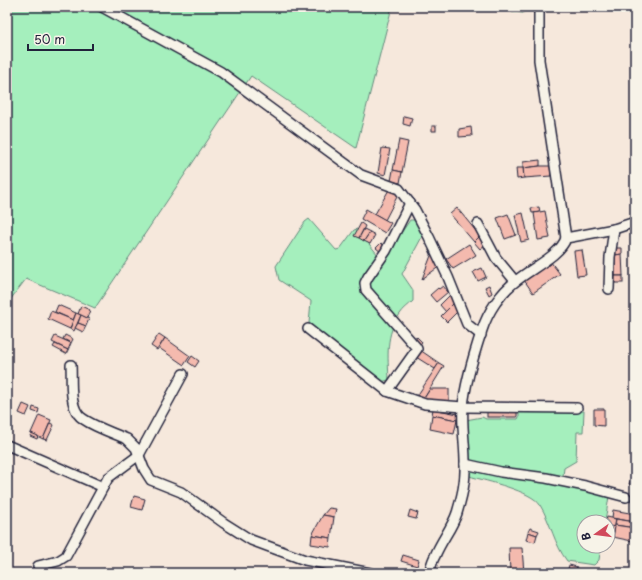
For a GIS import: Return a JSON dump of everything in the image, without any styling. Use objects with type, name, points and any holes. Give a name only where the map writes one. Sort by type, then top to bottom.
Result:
[{"type":"street","points":[[102,7],[221,72],[360,175],[399,189],[410,204],[433,244],[467,324],[481,335]]},
{"type":"street","points":[[429,573],[435,555],[457,514],[464,482],[465,464],[463,407],[467,381],[481,335],[491,310],[503,292],[515,281],[551,256],[566,238],[539,60],[539,7]]},
{"type":"street","points":[[387,391],[417,349],[366,290],[365,284],[368,277],[386,251],[410,204]]},
{"type":"street","points":[[566,238],[614,229],[635,222]]},
{"type":"street","points":[[478,224],[496,258],[515,281]]},
{"type":"street","points":[[609,289],[610,257],[614,229]]},
{"type":"street","points":[[308,329],[387,391],[425,404],[463,407],[576,408]]},
{"type":"street","points":[[71,365],[72,394],[77,413],[82,419],[127,439],[136,448],[144,469],[151,480],[181,492],[224,524],[251,540],[305,560],[370,573]]},
{"type":"street","points":[[38,566],[58,561],[66,556],[108,478],[139,455],[182,374]]},
{"type":"street","points":[[7,445],[103,487]]},
{"type":"street","points":[[465,464],[501,472],[546,478],[585,486],[626,497]]},
{"type":"green space","points":[[7,7],[392,7],[356,148],[251,76],[95,308],[26,279],[7,304]]},
{"type":"green space","points":[[477,7],[530,7],[523,13]]},
{"type":"green space","points":[[309,219],[336,250],[340,249],[354,230],[357,229],[378,255],[386,255],[410,220],[416,220],[423,235],[402,274],[413,290],[413,301],[401,312],[392,330],[388,346],[389,380],[381,382],[376,379],[309,323],[311,301],[279,280],[276,266],[305,222]]},
{"type":"green space","points":[[584,411],[583,432],[577,432],[576,461],[564,468],[562,484],[609,496],[606,514],[576,514],[576,554],[600,554],[599,560],[594,565],[567,561],[559,548],[544,512],[535,500],[519,491],[469,476],[467,473],[466,420],[482,417],[486,419],[518,419],[519,412]]},
{"type":"building","points":[[77,7],[95,7],[95,8],[77,10]]},
{"type":"building","points":[[404,116],[412,118],[410,126],[403,124]]},
{"type":"building","points":[[432,126],[436,126],[436,131],[432,131]]},
{"type":"building","points":[[471,127],[472,136],[459,137],[459,129]]},
{"type":"building","points":[[399,140],[408,142],[402,172],[393,170]]},
{"type":"building","points":[[382,148],[390,149],[385,175],[378,173]]},
{"type":"building","points":[[540,160],[540,166],[523,168],[523,162]]},
{"type":"building","points":[[550,166],[551,176],[524,178],[523,168]]},
{"type":"building","points":[[516,168],[523,168],[524,178],[517,179]]},
{"type":"building","points":[[393,170],[402,172],[400,183],[391,181]]},
{"type":"building","points":[[390,188],[399,193],[385,220],[375,214]]},
{"type":"building","points":[[539,207],[540,212],[532,213],[531,208]]},
{"type":"building","points":[[457,208],[480,236],[474,242],[450,214]]},
{"type":"building","points":[[366,209],[391,223],[385,233],[361,219]]},
{"type":"building","points":[[545,211],[550,238],[538,240],[534,213]]},
{"type":"building","points":[[523,213],[529,240],[521,242],[515,215]]},
{"type":"building","points":[[508,214],[516,235],[505,239],[497,218]]},
{"type":"building","points":[[361,223],[365,226],[359,238],[354,236]]},
{"type":"building","points":[[364,229],[370,232],[364,241],[359,238]]},
{"type":"building","points":[[370,232],[375,235],[370,244],[364,241]]},
{"type":"building","points":[[479,237],[486,244],[480,249],[474,242]]},
{"type":"building","points":[[381,243],[386,247],[381,252],[376,248]]},
{"type":"building","points":[[469,244],[476,255],[453,269],[446,259]]},
{"type":"building","points":[[615,248],[622,248],[622,254],[615,255]]},
{"type":"building","points":[[582,250],[586,275],[577,276],[574,251]]},
{"type":"building","points":[[432,253],[440,266],[422,279]]},
{"type":"building","points":[[622,254],[623,276],[615,276],[615,255]]},
{"type":"building","points":[[550,261],[560,274],[533,293],[524,280]]},
{"type":"building","points":[[482,268],[486,277],[478,281],[473,272]]},
{"type":"building","points":[[615,276],[623,276],[623,283],[615,283]]},
{"type":"building","points":[[489,285],[492,293],[489,295],[485,287]]},
{"type":"building","points":[[443,286],[448,292],[436,302],[430,295],[438,288],[439,289]]},
{"type":"building","points":[[451,294],[457,301],[446,312],[440,305]]},
{"type":"building","points":[[453,304],[459,310],[447,322],[441,316]]},
{"type":"building","points":[[58,305],[76,313],[73,320],[55,312]]},
{"type":"building","points":[[81,306],[90,310],[87,318],[78,314]]},
{"type":"building","points":[[51,311],[73,320],[70,329],[48,319]]},
{"type":"building","points":[[76,313],[81,315],[74,331],[70,329]]},
{"type":"building","points":[[81,315],[89,319],[86,326],[78,323]]},
{"type":"building","points":[[78,323],[86,326],[83,332],[75,328]]},
{"type":"building","points":[[159,334],[165,338],[157,350],[151,346]]},
{"type":"building","points":[[65,335],[73,339],[71,343],[63,339]]},
{"type":"building","points":[[55,336],[71,343],[68,350],[52,342]]},
{"type":"building","points":[[417,337],[422,342],[419,346],[413,341]]},
{"type":"building","points":[[165,338],[190,356],[184,365],[159,348]]},
{"type":"building","points":[[55,344],[68,350],[66,354],[53,347]]},
{"type":"building","points":[[420,350],[439,363],[435,369],[416,357]]},
{"type":"building","points":[[192,356],[199,361],[195,367],[188,362]]},
{"type":"building","points":[[439,363],[444,366],[423,400],[417,396]]},
{"type":"building","points":[[430,389],[449,389],[449,403],[423,400]]},
{"type":"building","points":[[23,404],[30,407],[26,416],[19,413]]},
{"type":"building","points":[[33,407],[39,409],[38,413],[32,411]]},
{"type":"building","points":[[433,409],[458,414],[457,420],[432,415]]},
{"type":"building","points":[[487,409],[517,409],[517,417],[487,417]]},
{"type":"building","points":[[594,409],[604,409],[604,426],[594,425]]},
{"type":"building","points":[[39,415],[51,420],[43,439],[31,433]]},
{"type":"building","points":[[432,415],[457,420],[454,434],[430,429]]},
{"type":"building","points":[[50,423],[54,425],[47,440],[43,439]]},
{"type":"building","points":[[31,433],[38,436],[37,439],[30,436]]},
{"type":"building","points":[[633,474],[635,475],[635,486],[629,484]]},
{"type":"building","points":[[134,496],[145,499],[142,510],[131,507]]},
{"type":"building","points":[[329,508],[336,509],[334,517],[323,515]]},
{"type":"building","points":[[410,510],[418,513],[416,519],[408,517]]},
{"type":"building","points":[[613,510],[635,514],[635,522],[616,519],[616,514],[612,514]]},
{"type":"building","points":[[323,515],[334,517],[331,538],[312,535]]},
{"type":"building","points":[[616,519],[635,522],[635,528],[616,525]]},
{"type":"building","points":[[616,525],[635,528],[632,541],[616,538]]},
{"type":"building","points":[[530,528],[539,531],[537,535],[528,532]]},
{"type":"building","points":[[528,532],[537,535],[535,542],[526,540]]},
{"type":"building","points":[[312,535],[331,538],[330,547],[311,544]]},
{"type":"building","points":[[509,548],[522,548],[524,573],[510,573]]},
{"type":"building","points":[[403,555],[419,560],[417,566],[401,561]]},
{"type":"building","points":[[569,565],[577,567],[575,572],[568,569]]}]
